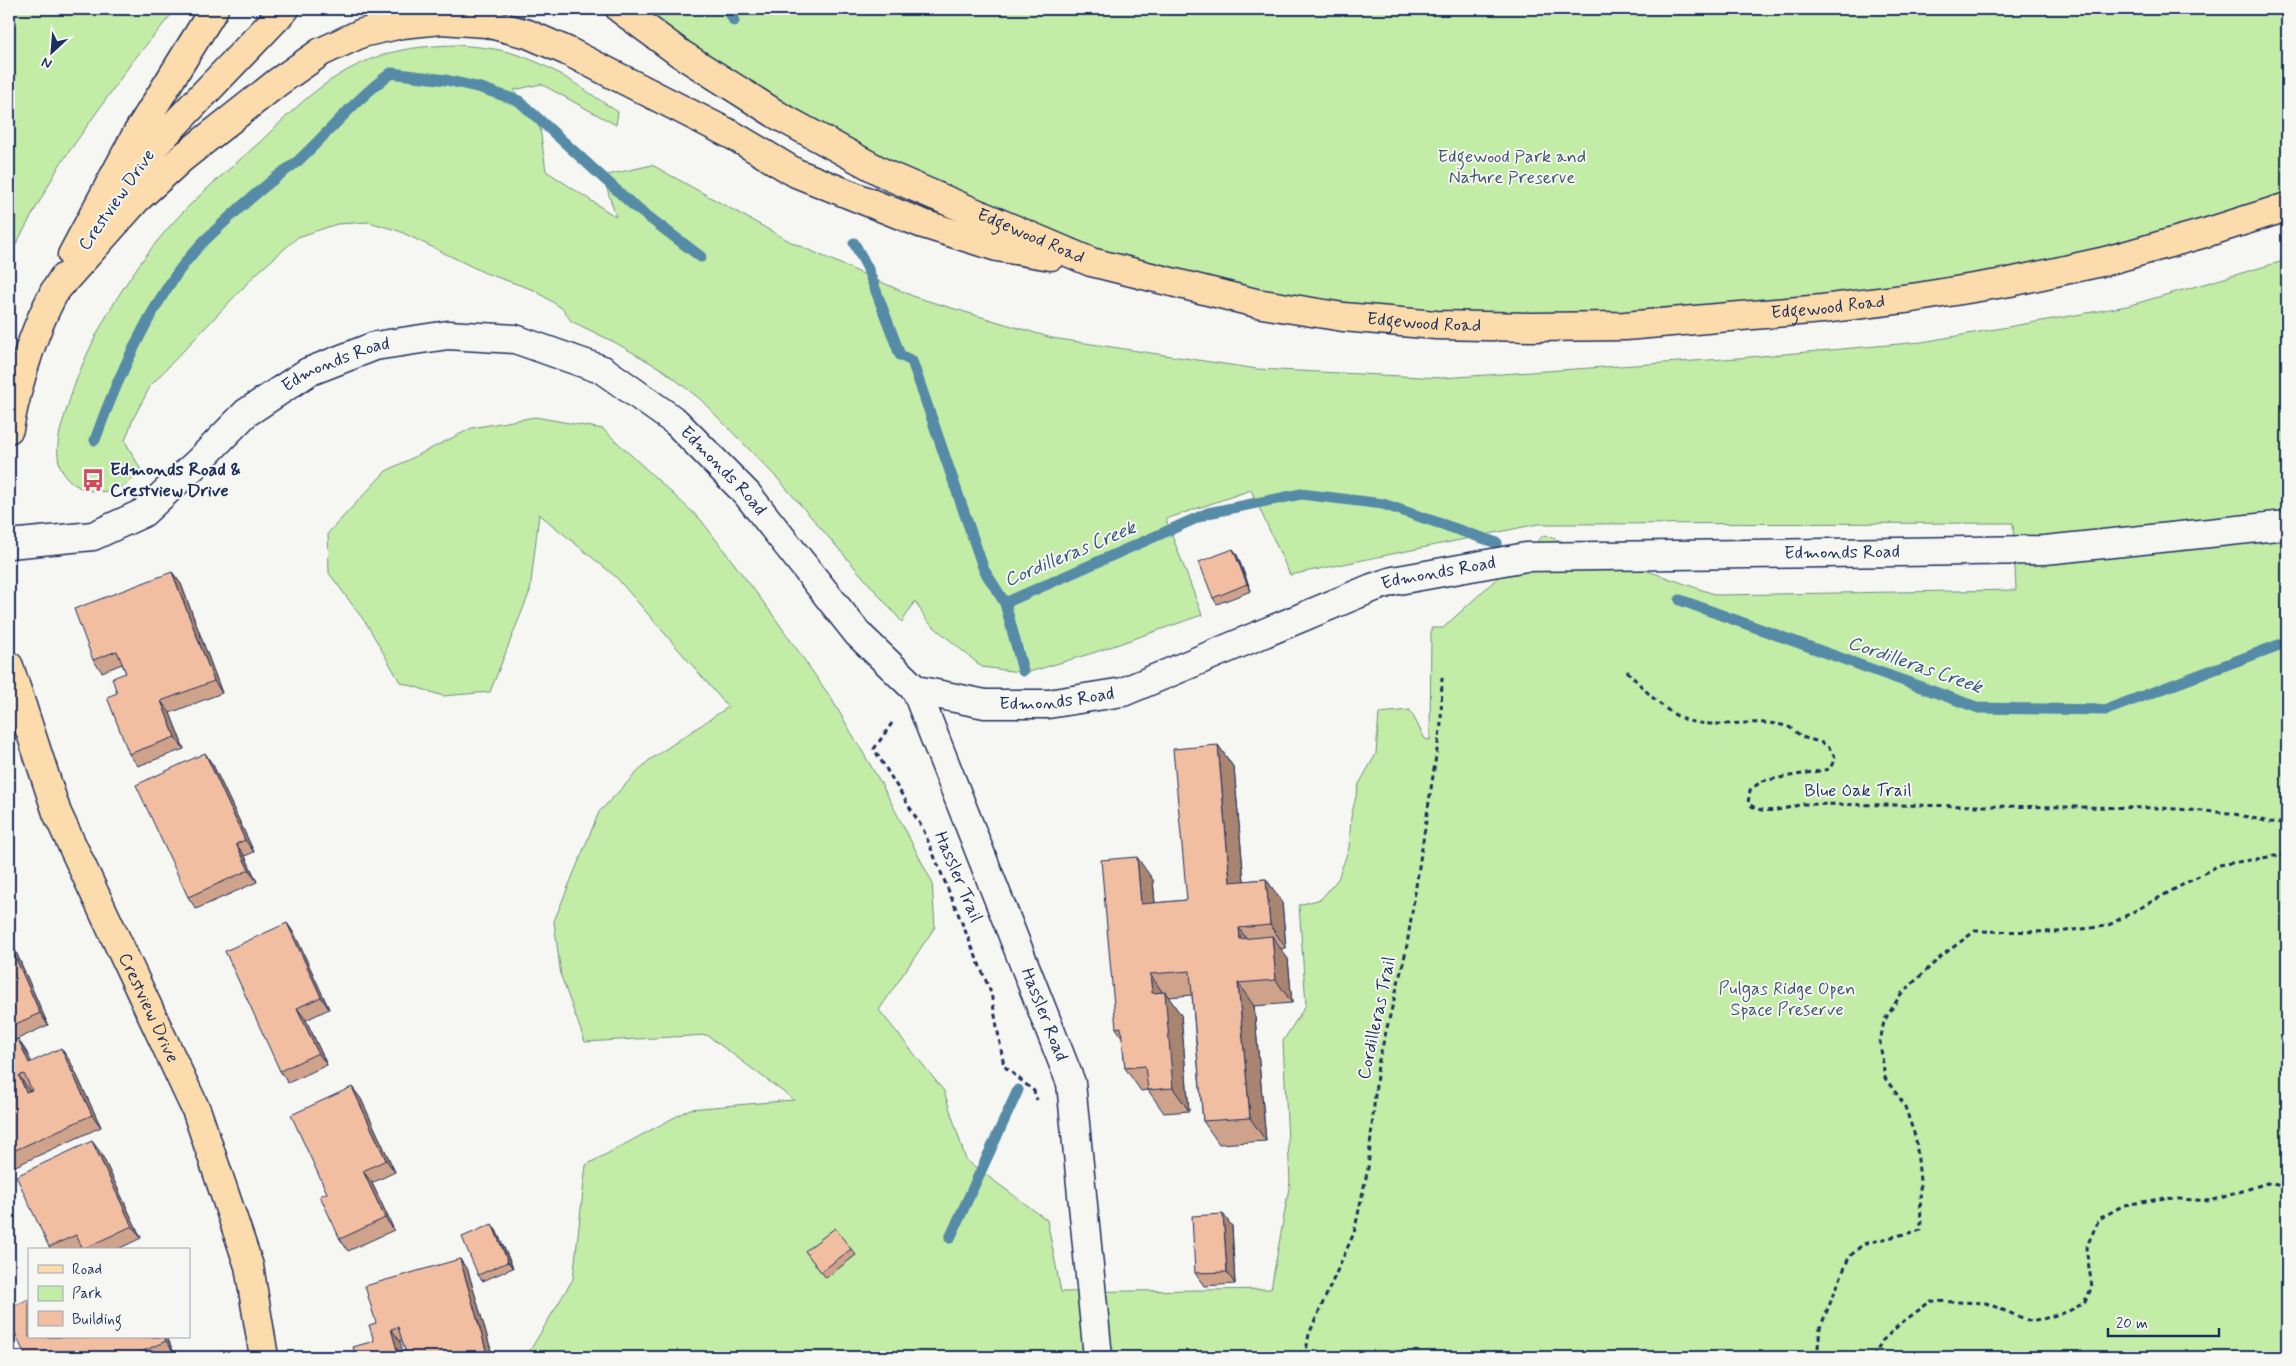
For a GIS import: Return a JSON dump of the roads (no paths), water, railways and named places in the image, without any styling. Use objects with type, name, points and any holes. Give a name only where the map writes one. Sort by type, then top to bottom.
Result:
[{"type":"main road","points":[[54,292],[136,135],[214,9]]},
{"type":"main road","name":"Crestview Drive","points":[[9,428],[31,348],[54,292],[110,206],[155,145],[285,9]]},
{"type":"main road","name":"Edgewood Road","points":[[620,9],[681,54],[779,116],[889,176],[1091,262],[1256,302],[1342,317],[1436,325],[1625,326],[1822,309],[1912,298],[2010,282],[2115,258],[2287,207]]},
{"type":"main road","points":[[54,292],[137,199],[212,133],[285,77],[321,52],[362,32],[402,24],[441,20],[486,23],[528,34],[567,51],[734,136],[796,173],[923,224],[997,247],[1091,262]]},
{"type":"main road","name":"Crestview Drive","points":[[9,666],[57,813],[197,1112],[249,1266],[264,1357]]},
{"type":"street","name":"Edmonds Road","points":[[9,544],[93,536],[143,513],[198,462],[246,413],[308,372],[375,346],[448,335],[515,339],[603,370],[676,422],[747,494],[858,634],[916,690],[985,704],[1048,704],[1123,692],[1386,584],[1526,557],[2045,550],[2287,525]]},
{"type":"street","name":"Hassler Road","points":[[916,690],[1071,1083],[1098,1357]]},
{"type":"waterway","name":"Cordilleras Creek","points":[[728,9],[734,21]]},
{"type":"waterway","points":[[95,440],[140,335],[154,309],[186,261],[203,242],[259,191],[298,161],[355,104],[391,73],[446,80],[481,88],[519,101],[634,206],[701,257]]},
{"type":"waterway","name":"Cordilleras Creek","points":[[854,243],[867,267],[900,355],[912,361],[984,570],[1005,603],[1023,671]]},
{"type":"waterway","name":"Cordilleras Creek","points":[[1005,603],[1208,513],[1301,494],[1383,504],[1497,543]]},
{"type":"waterway","name":"Cordilleras Creek","points":[[1680,600],[1979,708],[2106,710],[2287,642]]},
{"type":"waterway","points":[[950,1238],[1018,1090]]},
{"type":"place","name":"Edmonds Road & Crestview Drive","points":[[93,480]]},
{"type":"park label","name":"Edgewood Park and Nature Preserve","points":[[1512,167]]},
{"type":"park label","name":"Pulgas Ridge Open Space Preserve","points":[[1787,1000]]}]
